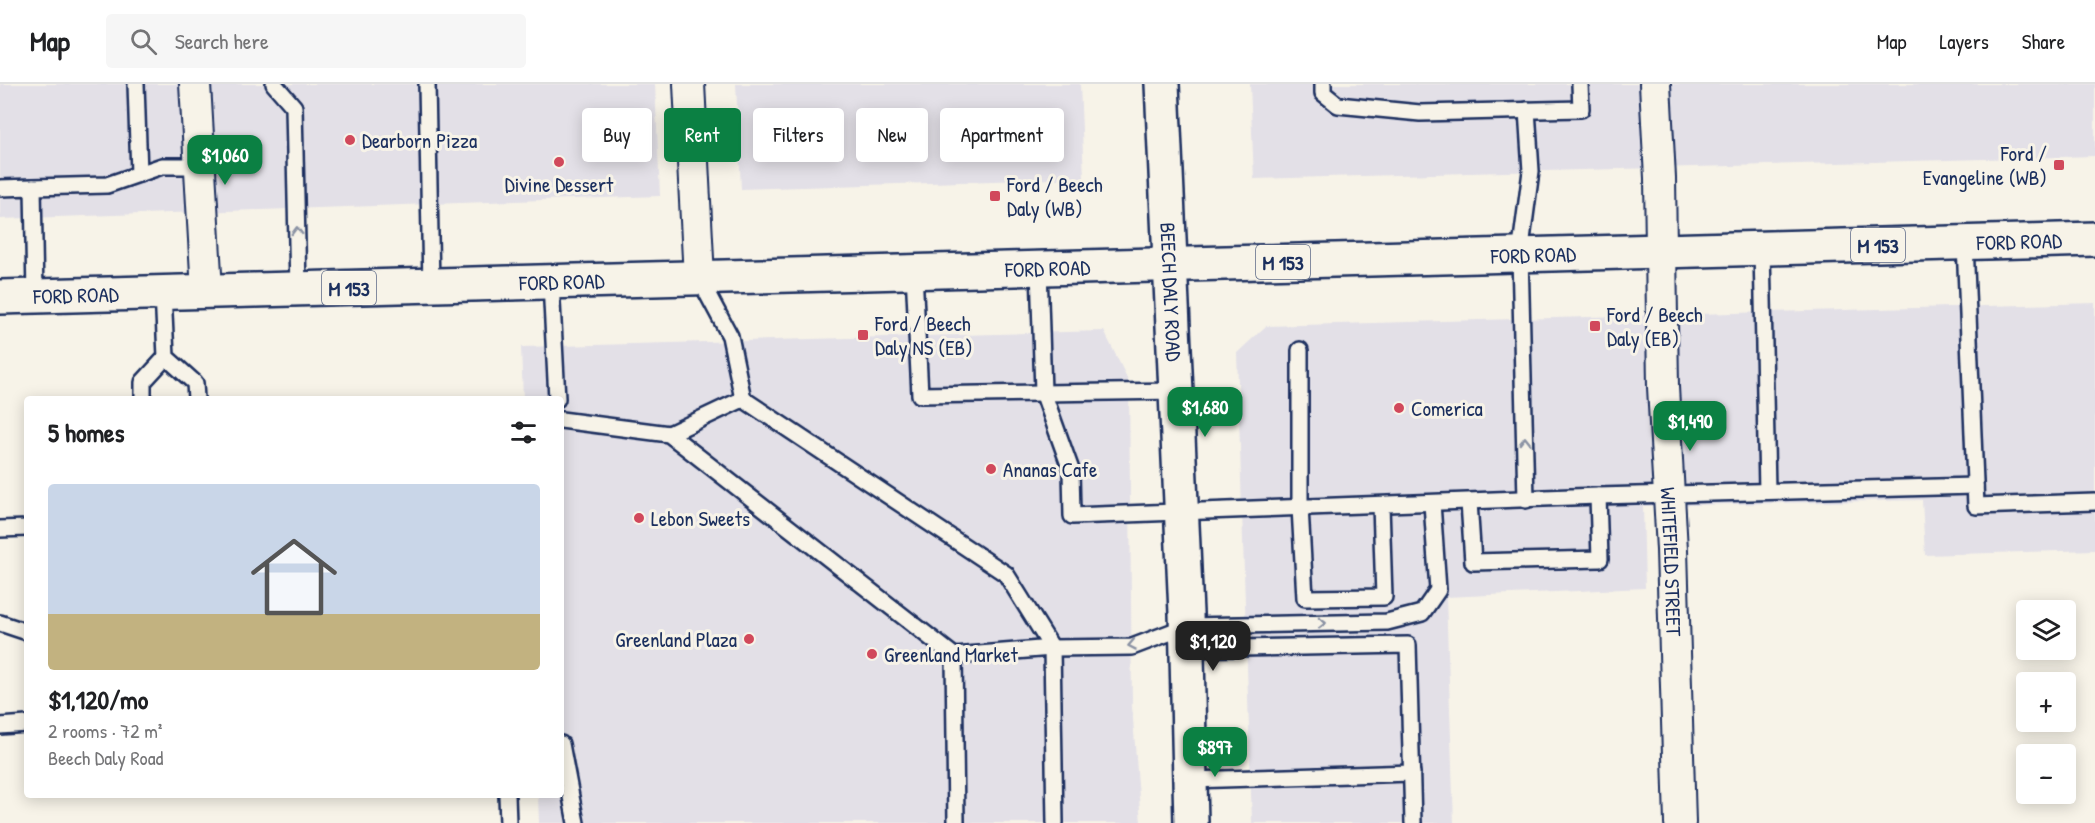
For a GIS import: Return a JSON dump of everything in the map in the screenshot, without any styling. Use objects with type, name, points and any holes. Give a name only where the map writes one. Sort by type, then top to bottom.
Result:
[{"type":"main road","name":"BEECH DALY ROAD","points":[[1162,84],[1172,265],[1187,638],[1191,823]]},
{"type":"main road","name":"FORD ROAD","points":[[0,297],[2095,239]]},
{"type":"street","points":[[195,84],[207,291]]},
{"type":"street","points":[[689,84],[699,278]]},
{"type":"street","name":"WHITEFIELD STREET","points":[[1655,84],[1660,178],[1663,387],[1680,823]]},
{"type":"lane","points":[[136,84],[139,174]]},
{"type":"lane","points":[[274,84],[294,107],[298,289]]},
{"type":"lane","points":[[427,84],[431,286]]},
{"type":"lane","points":[[1323,84],[1323,93],[1338,105],[1420,113],[1581,109],[1580,84]]},
{"type":"lane","points":[[1526,500],[1520,255],[1531,171],[1527,110]]},
{"type":"lane","points":[[0,188],[107,185],[162,166],[200,166]]},
{"type":"lane","points":[[33,187],[35,296]]},
{"type":"lane","points":[[1965,243],[1976,506],[2095,502]]},
{"type":"lane","points":[[1762,249],[1767,491]]},
{"type":"lane","points":[[1039,269],[1043,392],[1071,470],[1072,516],[1598,496],[1974,486]]},
{"type":"lane","points":[[914,272],[920,395],[1177,391]]},
{"type":"lane","points":[[699,278],[730,336],[743,399],[1006,574],[1052,648],[1055,823]]},
{"type":"lane","points":[[550,283],[557,396]]},
{"type":"lane","points":[[143,396],[143,382],[166,357],[163,292]]},
{"type":"lane","points":[[1300,350],[1300,507],[1305,598],[1384,597],[1381,505]]},
{"type":"lane","points":[[166,357],[195,383],[196,396]]},
{"type":"lane","points":[[669,434],[743,399]]},
{"type":"lane","points":[[564,420],[669,434],[954,656],[1052,648],[1132,647],[1263,624],[1387,622],[1422,613],[1438,590],[1431,503]]},
{"type":"lane","points":[[1470,502],[1473,561],[1600,559],[1598,496]]},
{"type":"lane","points":[[0,529],[24,528]]},
{"type":"lane","points":[[0,623],[24,631]]},
{"type":"lane","points":[[1187,638],[1408,645],[1413,823]]},
{"type":"lane","points":[[954,656],[956,823]]},
{"type":"lane","points":[[0,726],[24,723]]},
{"type":"lane","points":[[564,760],[576,823]]},
{"type":"lane","points":[[1190,780],[1412,773]]},
{"type":"lane","points":[[507,798],[508,823]]},
{"type":"shaded area","points":[[0,84],[655,84],[660,196],[0,219]]},
{"type":"shaded area","points":[[736,84],[1080,84],[1084,178],[741,189],[741,108],[737,108]]},
{"type":"shaded area","points":[[1250,84],[2095,84],[2095,156],[1254,179]]},
{"type":"shaded area","points":[[2095,303],[2095,550],[1925,555],[1922,500],[1643,506],[1645,588],[1446,597],[1454,823],[1252,823],[1237,353],[1266,326]]},
{"type":"shaded area","points":[[1104,331],[1129,382],[1132,706],[1141,823],[539,823],[538,798],[564,798],[564,396],[523,396],[521,347]]},
{"type":"place","name":"Dearborn Pizza","points":[[350,140]]},
{"type":"place","name":"Divine Dessert","points":[[559,162]]},
{"type":"place","name":"Ford / Evangeline (WB)","points":[[2059,165]]},
{"type":"place","name":"Ford / Beech Daly (WB)","points":[[995,196]]},
{"type":"place","name":"Ford / Beech Daly (EB)","points":[[1595,326]]},
{"type":"place","name":"Ford / Beech Daly NS (EB)","points":[[863,335]]},
{"type":"place","name":"Comerica","points":[[1399,408]]},
{"type":"place","name":"Ananas Cafe","points":[[991,469]]},
{"type":"place","name":"Lebon Sweets","points":[[639,518]]},
{"type":"place","name":"Greenland Plaza","points":[[749,639]]},
{"type":"place","name":"Greenland Market","points":[[872,654]]}]
